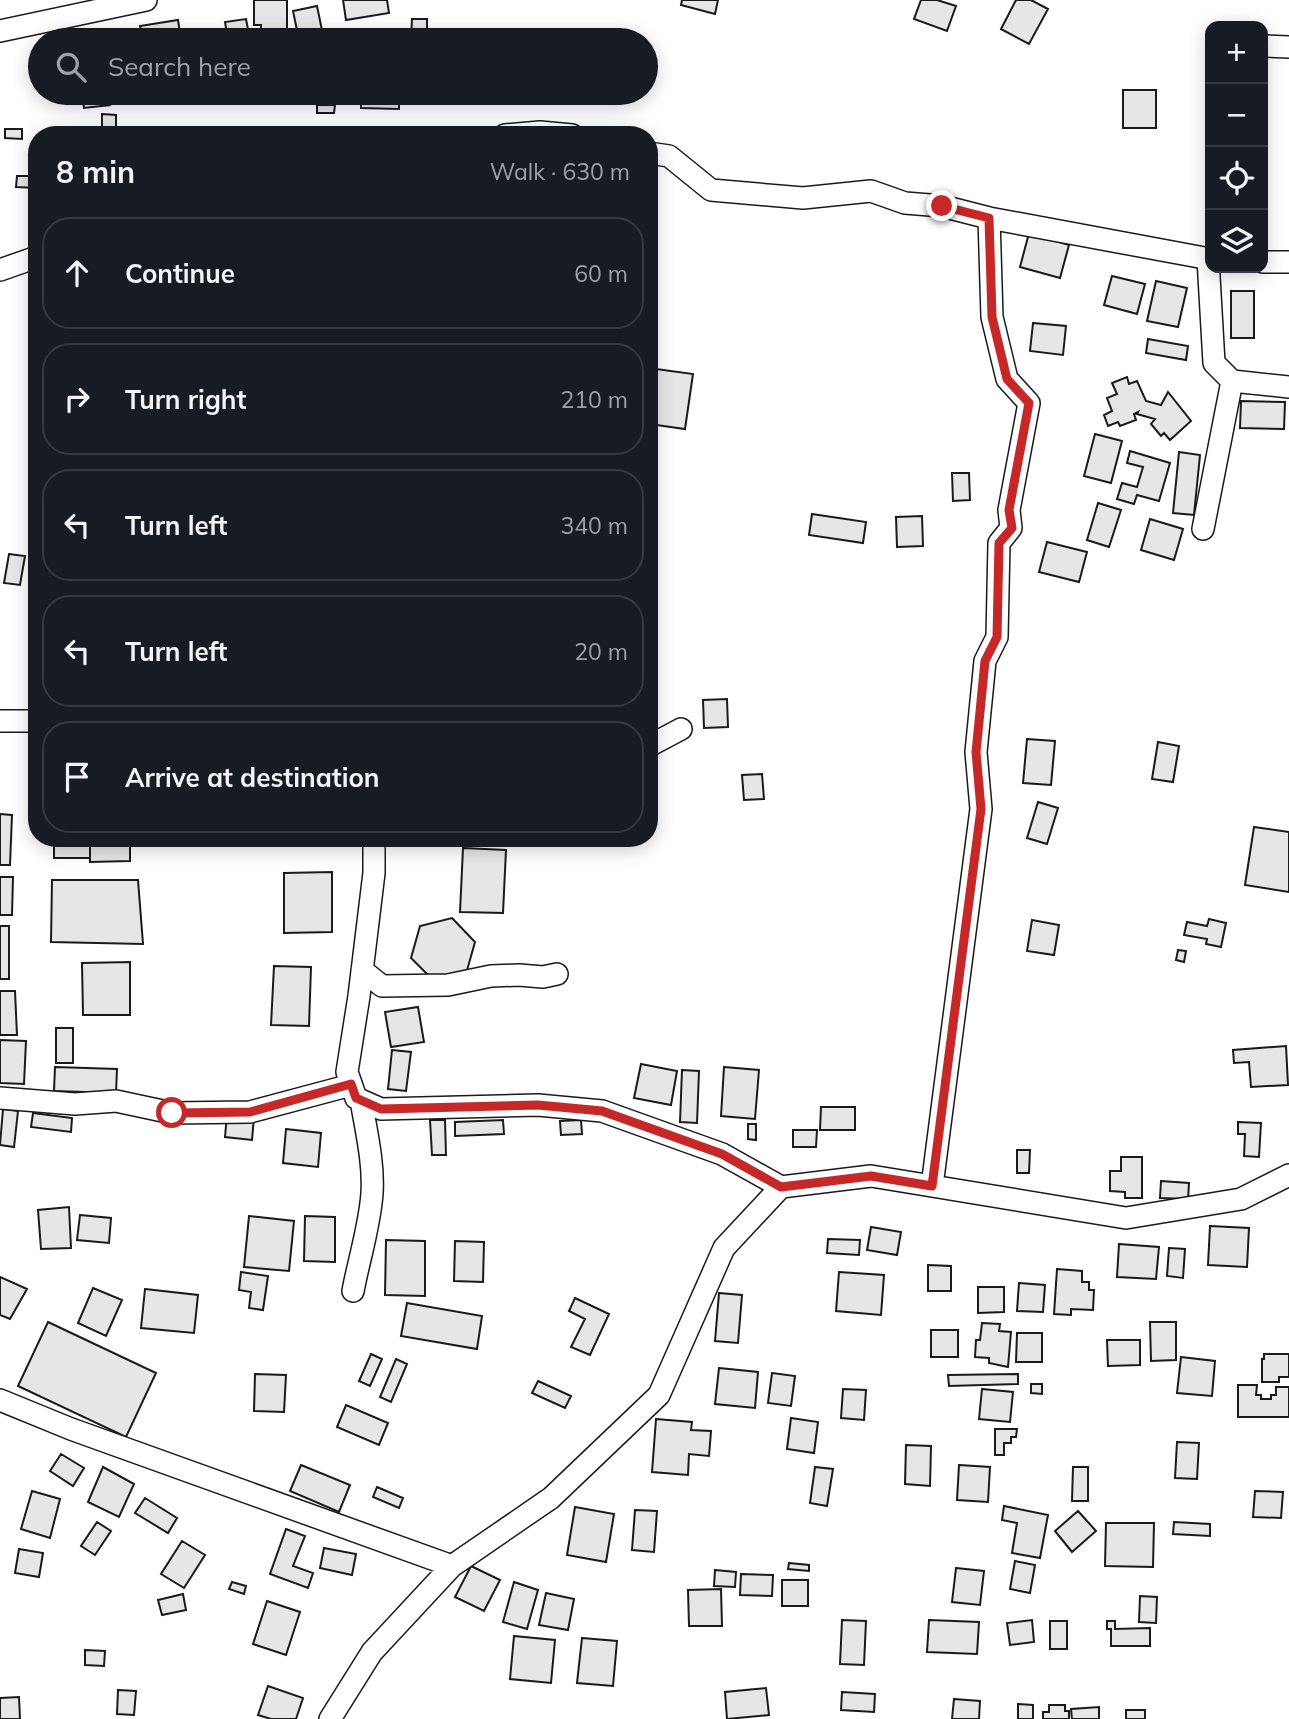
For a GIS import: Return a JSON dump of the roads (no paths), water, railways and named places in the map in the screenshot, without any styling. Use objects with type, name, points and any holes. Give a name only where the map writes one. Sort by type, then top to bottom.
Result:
[{"type":"street","points":[[0,31],[146,0]]},
{"type":"street","points":[[1268,46],[1289,47]]},
{"type":"street","points":[[658,154],[669,156],[711,190],[803,198],[871,191],[905,204],[942,206],[989,218],[1205,258]]},
{"type":"street","points":[[932,1186],[981,809],[976,752],[985,661],[997,637],[999,543],[1012,528],[1009,510],[1029,403],[1007,379],[992,317],[989,218]]},
{"type":"street","points":[[0,270],[28,260]]},
{"type":"street","points":[[1268,262],[1289,262]]},
{"type":"street","points":[[1210,273],[1214,363],[1232,381],[1289,387]]},
{"type":"street","points":[[1203,529],[1232,381]]},
{"type":"street","points":[[0,722],[28,721]]},
{"type":"street","points":[[658,741],[681,729]]},
{"type":"street","points":[[353,1291],[362,1241],[369,1220],[372,1190],[356,1092],[347,1072],[374,873],[374,847]]},
{"type":"street","points":[[362,970],[382,986],[448,985],[491,976],[543,977],[556,974]]},
{"type":"street","points":[[0,1098],[75,1104],[116,1101],[172,1113],[250,1112],[356,1092],[381,1109],[538,1105],[602,1111],[722,1154],[781,1187],[871,1176],[1126,1218],[1241,1199],[1289,1175]]},
{"type":"street","points":[[330,1719],[372,1652],[452,1566],[551,1498],[659,1395],[724,1248],[781,1187]]},
{"type":"street","points":[[0,1400],[71,1429],[452,1566]]}]
